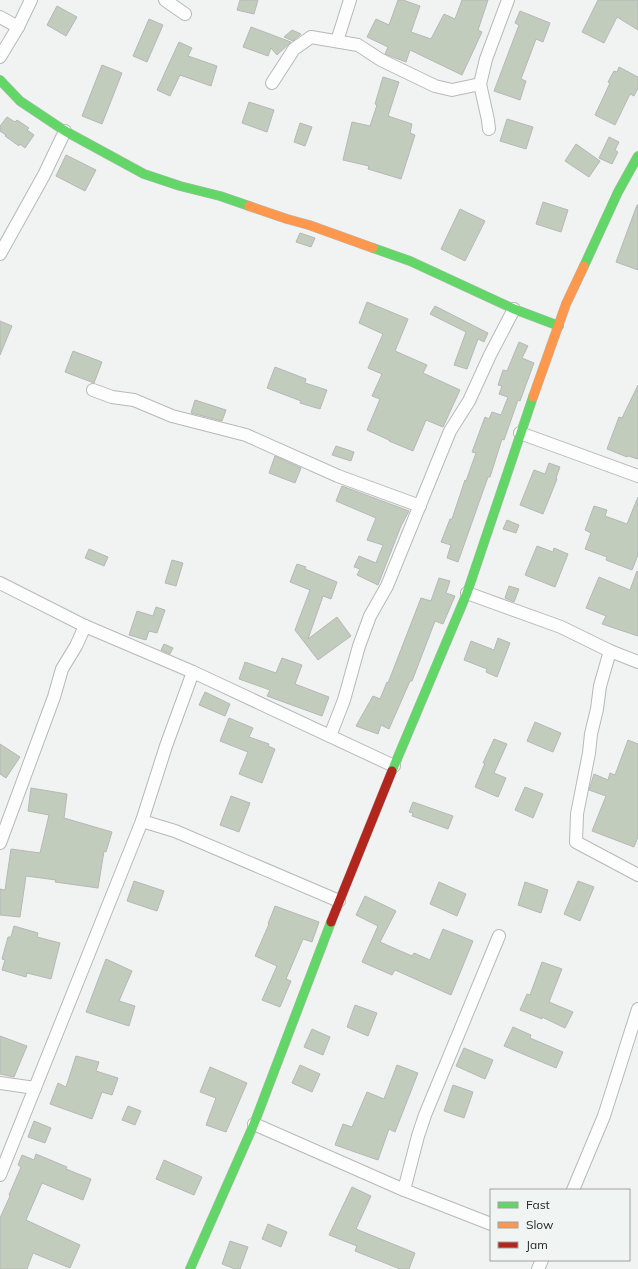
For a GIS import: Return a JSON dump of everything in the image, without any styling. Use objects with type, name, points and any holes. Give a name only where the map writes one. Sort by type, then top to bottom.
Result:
[{"type":"street","points":[[0,57],[18,27],[31,0]]},
{"type":"street","points":[[165,0],[185,14]]},
{"type":"street","points":[[337,41],[350,0]]},
{"type":"street","points":[[490,129],[480,84],[486,59],[508,0]]},
{"type":"street","points":[[0,17],[18,27]]},
{"type":"street","points":[[272,83],[294,49],[311,37],[358,45],[381,60],[435,86],[452,90],[480,84]]},
{"type":"street","points":[[0,80],[20,101],[65,131],[144,174],[180,186],[220,196],[309,225],[410,261],[514,309],[559,326]]},
{"type":"street","points":[[0,254],[44,175],[65,131]]},
{"type":"street","points":[[191,1269],[254,1124],[339,901],[467,594],[520,433],[566,304],[615,199],[638,156]]},
{"type":"street","points":[[330,736],[344,700],[359,646],[370,616],[387,586],[450,431],[470,401],[490,356],[514,309]]},
{"type":"street","points":[[93,390],[112,397],[134,400],[172,416],[246,435],[338,476],[420,506]]},
{"type":"street","points":[[520,433],[638,476]]},
{"type":"street","points":[[0,583],[85,626],[193,672],[394,766]]},
{"type":"street","points":[[467,594],[561,627],[638,662]]},
{"type":"street","points":[[0,843],[4,821],[54,697],[62,669],[76,646],[85,626]]},
{"type":"street","points":[[610,650],[600,686],[597,709],[591,734],[589,753],[577,814],[576,842],[638,875]]},
{"type":"street","points":[[0,1176],[142,821],[166,746],[193,672]]},
{"type":"street","points":[[142,821],[175,831],[339,901]]},
{"type":"street","points":[[404,1190],[425,1115],[498,936]]},
{"type":"street","points":[[573,1189],[604,1116],[638,1009]]},
{"type":"street","points":[[0,1083],[35,1088]]},
{"type":"street","points":[[254,1124],[404,1190],[490,1224]]},
{"type":"building","points":[[240,0],[258,0],[254,14],[237,10]]},
{"type":"building","points":[[398,0],[403,0],[420,6],[411,32],[431,39],[444,14],[455,19],[462,0],[488,0],[478,30],[482,32],[462,75],[410,50],[406,62],[385,54],[388,47],[367,37],[376,19],[389,25]]},
{"type":"building","points":[[598,0],[638,0],[638,30],[617,17],[604,43],[582,32]]},
{"type":"building","points":[[57,6],[77,17],[66,36],[47,25]]},
{"type":"building","points":[[520,11],[550,23],[543,42],[536,39],[521,79],[526,81],[520,100],[494,91],[519,25],[515,23]]},
{"type":"building","points":[[149,19],[163,25],[147,62],[133,56]]},
{"type":"building","points":[[251,27],[291,42],[277,55],[271,48],[268,56],[243,47]]},
{"type":"building","points":[[292,30],[301,34],[293,41],[284,37]]},
{"type":"building","points":[[179,42],[192,48],[188,56],[217,66],[211,86],[180,75],[170,96],[157,90]]},
{"type":"building","points":[[102,65],[122,73],[102,124],[82,116]]},
{"type":"building","points":[[619,67],[638,77],[638,88],[634,96],[630,94],[615,125],[595,115],[610,83],[608,82],[614,71],[617,72]]},
{"type":"building","points":[[383,77],[399,82],[388,116],[412,124],[410,133],[415,135],[401,179],[368,169],[369,166],[343,160],[352,122],[370,126],[377,105],[375,104]]},
{"type":"building","points":[[249,102],[274,110],[267,132],[242,123]]},
{"type":"building","points":[[7,117],[15,122],[17,120],[29,128],[27,130],[34,135],[25,148],[20,144],[19,146],[0,131],[0,126]]},
{"type":"building","points":[[507,119],[533,127],[526,149],[500,141]]},
{"type":"building","points":[[300,123],[312,127],[305,146],[294,142]]},
{"type":"building","points":[[609,137],[619,142],[615,150],[618,152],[612,164],[599,158]]},
{"type":"building","points":[[576,144],[600,161],[589,177],[565,161]]},
{"type":"building","points":[[66,155],[96,170],[85,191],[56,176]]},
{"type":"building","points":[[543,202],[568,210],[561,232],[536,224]]},
{"type":"building","points":[[638,205],[638,270],[616,262]]},
{"type":"building","points":[[460,209],[485,221],[465,261],[441,249]]},
{"type":"building","points":[[300,233],[315,238],[311,247],[296,242]]},
{"type":"building","points":[[367,302],[408,319],[395,351],[427,365],[423,373],[460,390],[443,427],[426,420],[413,451],[367,430],[380,399],[372,396],[382,374],[368,368],[383,334],[359,323]]},
{"type":"building","points":[[435,306],[488,333],[484,342],[478,339],[467,369],[454,365],[466,332],[430,314]]},
{"type":"building","points":[[0,321],[12,326],[0,355]]},
{"type":"building","points":[[519,342],[528,346],[522,358],[534,363],[520,401],[518,400],[504,440],[502,439],[490,477],[488,477],[458,562],[447,558],[451,545],[441,542],[450,519],[452,519],[476,453],[472,452],[485,417],[489,419],[492,412],[501,415],[508,397],[499,394],[502,386],[498,385],[503,370],[507,371]]},
{"type":"building","points":[[73,351],[102,362],[94,383],[65,372]]},
{"type":"building","points":[[275,367],[306,379],[305,383],[327,390],[320,409],[300,403],[301,401],[267,388]]},
{"type":"building","points":[[638,385],[638,459],[627,457],[607,449],[619,417],[622,418]]},
{"type":"building","points":[[195,400],[226,410],[222,421],[191,413]]},
{"type":"building","points":[[336,446],[354,452],[351,461],[332,455]]},
{"type":"building","points":[[275,456],[301,468],[295,483],[269,473]]},
{"type":"building","points":[[549,463],[560,467],[556,478],[557,479],[543,514],[520,505],[534,470],[545,474]]},
{"type":"building","points":[[342,486],[409,511],[401,526],[378,585],[357,575],[360,569],[354,567],[359,556],[376,563],[383,545],[367,540],[376,518],[336,501]]},
{"type":"building","points":[[638,497],[638,555],[632,570],[606,560],[607,557],[585,549],[591,533],[585,530],[594,506],[607,510],[605,516],[627,524]]},
{"type":"building","points":[[507,520],[519,525],[516,533],[503,529]]},
{"type":"building","points":[[537,546],[553,552],[554,548],[568,554],[555,587],[525,575]]},
{"type":"building","points":[[89,549],[108,557],[104,566],[85,558]]},
{"type":"building","points":[[172,560],[183,563],[176,586],[165,583]]},
{"type":"building","points":[[297,564],[306,567],[305,569],[337,582],[331,599],[323,596],[308,639],[337,617],[351,636],[318,660],[295,630],[310,590],[290,582]]},
{"type":"building","points":[[637,571],[638,636],[602,624],[606,616],[586,608],[599,577],[630,590]]},
{"type":"building","points":[[439,578],[450,581],[446,593],[455,596],[443,624],[435,621],[412,681],[410,681],[389,729],[381,725],[378,734],[356,726],[373,696],[380,699],[387,682],[388,683],[421,598],[431,601]]},
{"type":"building","points":[[509,586],[519,589],[514,602],[505,598]]},
{"type":"building","points":[[156,607],[165,610],[157,633],[149,631],[146,640],[129,635],[137,611],[153,616]]},
{"type":"building","points":[[498,638],[510,643],[497,677],[486,672],[487,669],[464,660],[471,641],[494,650]]},
{"type":"building","points":[[164,644],[173,648],[170,654],[161,650]]},
{"type":"building","points":[[282,658],[302,665],[295,684],[329,697],[322,716],[267,696],[270,690],[239,679],[245,662],[276,673]]},
{"type":"building","points":[[205,692],[230,704],[225,716],[199,705]]},
{"type":"building","points":[[229,718],[253,728],[249,737],[269,744],[268,746],[275,749],[262,783],[239,774],[248,752],[220,741]]},
{"type":"building","points":[[535,722],[561,733],[553,752],[527,741]]},
{"type":"building","points":[[494,739],[507,744],[494,773],[506,778],[498,797],[475,787],[485,763],[483,763]]},
{"type":"building","points":[[628,740],[638,744],[638,837],[634,847],[592,831],[606,796],[589,790],[594,774],[608,780],[610,773],[615,775]]},
{"type":"building","points":[[0,744],[20,757],[6,778],[0,774]]},
{"type":"building","points":[[525,787],[543,794],[533,818],[515,810]]},
{"type":"building","points":[[31,788],[67,794],[64,818],[112,832],[106,852],[104,851],[98,888],[26,876],[20,917],[0,915],[0,889],[5,890],[11,849],[40,853],[49,815],[28,811]]},
{"type":"building","points":[[231,796],[250,803],[239,832],[220,825]]},
{"type":"building","points":[[413,802],[453,816],[448,829],[412,816],[413,813],[409,812]]},
{"type":"building","points":[[134,881],[164,891],[157,911],[127,901]]},
{"type":"building","points":[[578,881],[594,887],[580,921],[564,914]]},
{"type":"building","points":[[439,882],[466,894],[457,916],[430,904]]},
{"type":"building","points":[[525,882],[548,890],[541,913],[518,905]]},
{"type":"building","points":[[365,896],[396,911],[380,942],[412,956],[414,953],[430,960],[443,929],[473,941],[451,995],[395,970],[392,975],[362,962],[378,926],[356,915]]},
{"type":"building","points":[[275,906],[319,922],[312,942],[303,939],[286,979],[291,981],[280,1007],[262,1000],[277,966],[255,956]]},
{"type":"building","points":[[14,926],[38,933],[37,937],[60,943],[51,979],[27,973],[26,977],[2,970],[5,960],[2,959],[8,937],[11,937]]},
{"type":"building","points":[[106,959],[132,971],[119,1001],[135,1006],[129,1026],[86,1012]]},
{"type":"building","points":[[542,962],[562,969],[549,1002],[573,1012],[565,1028],[542,1017],[542,1019],[520,1010],[527,994],[530,995]]},
{"type":"building","points":[[355,1005],[377,1013],[368,1036],[347,1027]]},
{"type":"building","points":[[513,1027],[531,1035],[530,1038],[563,1052],[556,1068],[504,1046]]},
{"type":"building","points":[[312,1029],[330,1037],[323,1055],[304,1047]]},
{"type":"building","points":[[0,1036],[27,1046],[14,1077],[0,1074]]},
{"type":"building","points":[[464,1048],[493,1060],[485,1079],[456,1066]]},
{"type":"building","points":[[76,1056],[99,1062],[96,1071],[118,1078],[112,1095],[102,1092],[92,1119],[50,1104],[58,1083],[66,1087]]},
{"type":"building","points":[[300,1065],[320,1074],[312,1092],[292,1083]]},
{"type":"building","points":[[397,1065],[418,1073],[395,1132],[389,1129],[378,1160],[335,1145],[343,1124],[352,1127],[367,1092],[384,1099]]},
{"type":"building","points":[[210,1067],[247,1083],[226,1132],[206,1125],[216,1098],[200,1092]]},
{"type":"building","points":[[453,1085],[473,1092],[464,1118],[444,1111]]},
{"type":"building","points":[[128,1106],[141,1111],[135,1125],[122,1120]]},
{"type":"building","points":[[34,1121],[51,1128],[45,1143],[28,1137]]},
{"type":"building","points":[[36,1154],[67,1167],[66,1169],[91,1179],[83,1200],[42,1183],[26,1220],[80,1245],[70,1268],[33,1253],[27,1269],[0,1269],[0,1218],[21,1167],[18,1165],[22,1155],[34,1160]]},
{"type":"building","points":[[164,1160],[202,1177],[194,1195],[156,1179]]},
{"type":"building","points":[[352,1187],[371,1196],[356,1229],[415,1253],[409,1269],[400,1269],[355,1251],[357,1246],[329,1235]]},
{"type":"building","points":[[268,1224],[287,1232],[281,1247],[262,1239]]},
{"type":"building","points":[[230,1241],[248,1247],[240,1269],[235,1269],[222,1264]]},
{"type":"traffic: fast","points":[[0,80],[20,101],[65,131],[144,174],[249,206]]},
{"type":"traffic: fast","points":[[584,266],[618,192],[638,156]]},
{"type":"traffic: fast","points":[[373,248],[410,261],[514,309],[559,326]]},
{"type":"traffic: fast","points":[[392,771],[467,593],[533,397]]},
{"type":"traffic: fast","points":[[190,1269],[254,1124],[331,922]]},
{"type":"traffic: slow","points":[[249,206],[309,225],[373,248]]},
{"type":"traffic: slow","points":[[533,397],[566,304],[584,266]]},
{"type":"traffic: jam","points":[[331,922],[392,771]]}]
